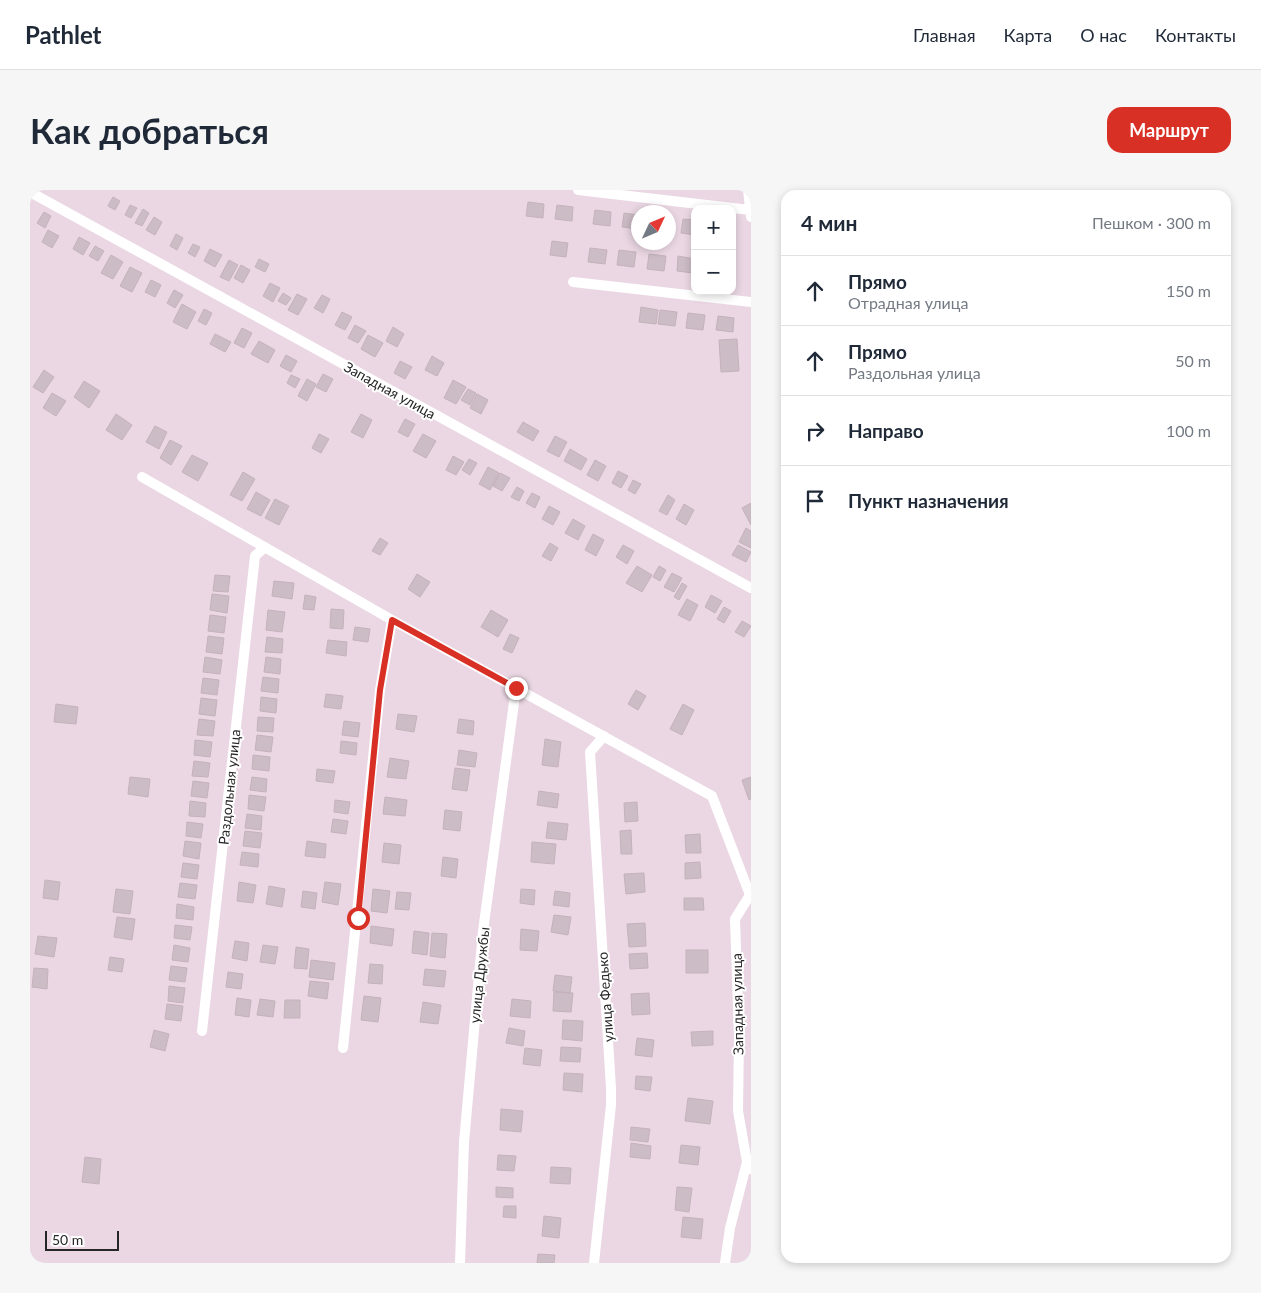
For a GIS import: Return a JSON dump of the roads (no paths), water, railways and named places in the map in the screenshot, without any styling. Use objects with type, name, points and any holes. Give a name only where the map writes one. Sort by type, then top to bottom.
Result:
[{"type":"street","points":[[578,190],[751,213],[748,190]]},
{"type":"street","name":"Западная улица","points":[[30,192],[751,588]]},
{"type":"street","points":[[573,282],[751,302]]},
{"type":"street","points":[[142,477],[392,620],[604,736]]},
{"type":"street","name":"Раздольная улица","points":[[202,1031],[256,556],[265,547]]},
{"type":"street","points":[[343,1048],[380,690],[392,620]]},
{"type":"street","name":"улица Дружбы","points":[[460,1263],[464,1142],[483,931],[516,688]]},
{"type":"street","name":"Западная улица","points":[[604,736],[712,796],[750,894],[735,918],[739,1037],[738,1112],[749,1166]]},
{"type":"street","name":"улица Федько","points":[[594,1263],[611,1106],[590,752],[604,736]]},
{"type":"street","points":[[725,1263],[730,1228],[749,1166]]}]
